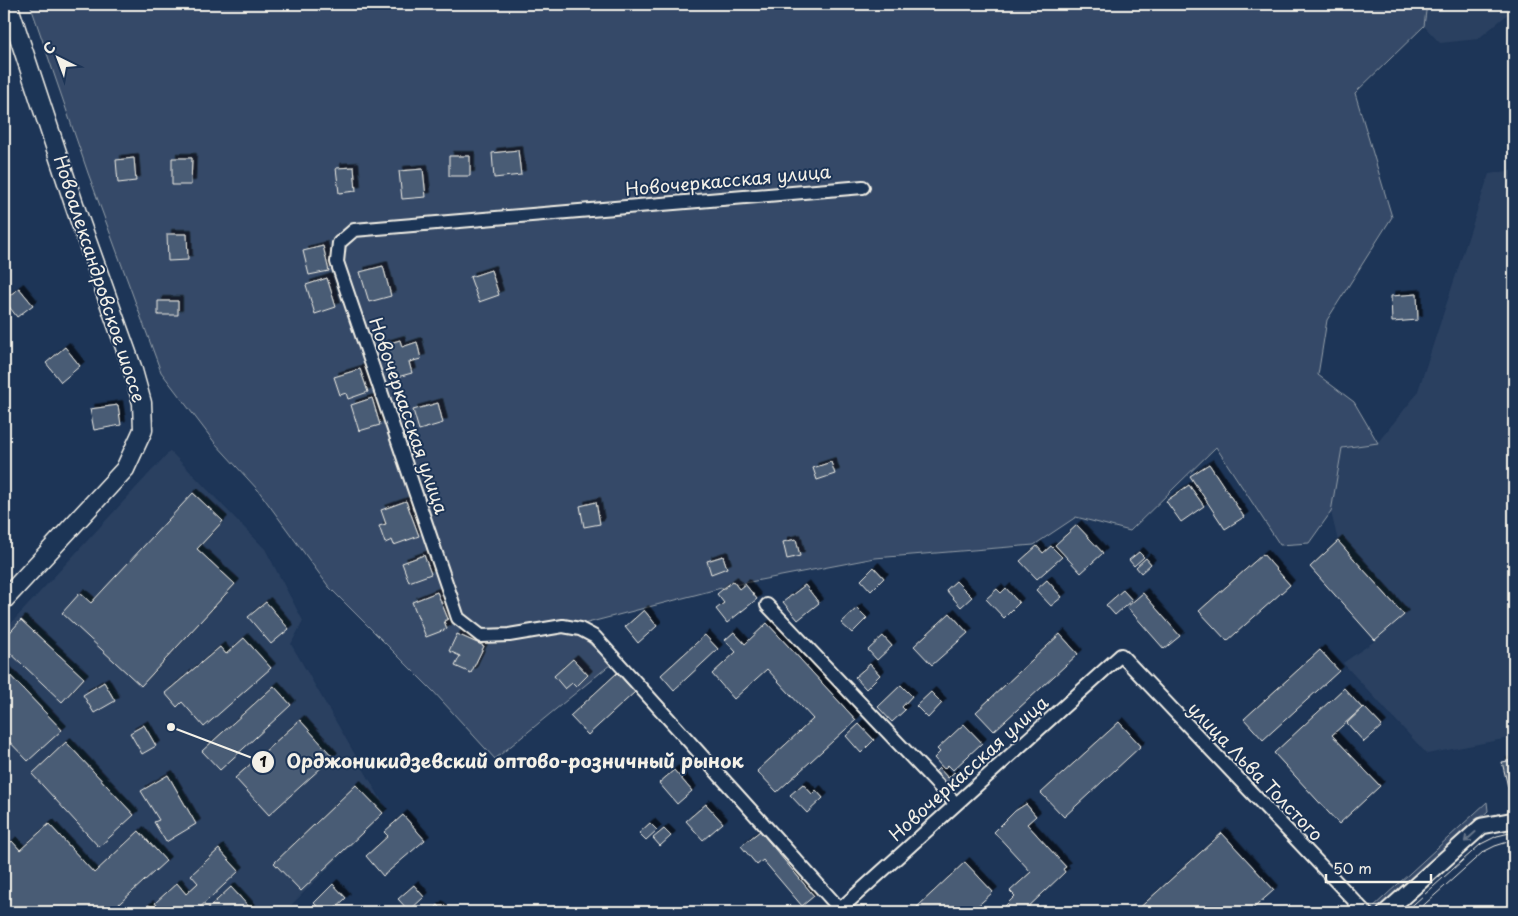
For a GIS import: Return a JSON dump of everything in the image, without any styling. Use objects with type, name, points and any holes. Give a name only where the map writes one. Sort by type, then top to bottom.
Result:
[{"type":"main road","name":"Новоалександровское шоссе","points":[[4,600],[125,469],[143,430],[142,403],[132,367],[76,210],[8,4]]},
{"type":"street","name":"Новочеркасская улица","points":[[864,187],[354,230],[339,243],[337,262],[458,618],[481,636],[564,626],[580,629],[595,637],[838,911],[1120,655]]},
{"type":"street","points":[[766,605],[956,804]]},
{"type":"street","name":"улица Льва Толстого","points":[[1120,655],[1365,912]]},
{"type":"street","points":[[1386,912],[1482,826],[1514,820]]},
{"type":"shaded area","points":[[30,4],[1427,4],[1424,26],[1355,93],[1392,217],[1327,320],[1318,375],[1354,402],[1378,443],[1342,448],[1331,512],[1309,543],[1280,545],[1216,447],[1130,531],[1076,517],[1034,545],[875,558],[729,586],[572,627],[611,664],[495,759],[433,691],[329,587],[258,490],[215,443],[161,372],[88,173]]},
{"type":"shaded area","points":[[1427,4],[1514,4],[1514,9],[1478,39],[1440,43],[1424,26]]},
{"type":"shaded area","points":[[1514,170],[1514,737],[1427,754],[1343,663],[1376,640],[1404,615],[1338,541],[1331,512],[1342,448],[1378,442],[1417,394],[1489,174]]},
{"type":"shaded area","points":[[170,451],[265,549],[303,621],[291,644],[387,810],[284,912],[4,912],[4,631]]},
{"type":"shaded area","points":[[1487,802],[1488,811],[1378,912],[1372,908]]},
{"type":"building","points":[[518,150],[521,175],[494,178],[492,153]]},
{"type":"building","points":[[449,156],[470,156],[470,176],[449,176]]},
{"type":"building","points":[[134,158],[136,181],[118,183],[116,160]]},
{"type":"building","points":[[172,158],[192,158],[191,185],[172,185]]},
{"type":"building","points":[[354,167],[356,191],[339,193],[336,168]]},
{"type":"building","points":[[423,169],[426,197],[402,199],[399,171]]},
{"type":"building","points":[[167,234],[187,234],[188,260],[168,261]]},
{"type":"building","points":[[323,246],[329,271],[309,275],[303,251]]},
{"type":"building","points":[[383,266],[391,296],[369,302],[360,272]]},
{"type":"building","points":[[491,270],[499,295],[479,302],[470,277]]},
{"type":"building","points":[[327,278],[336,307],[315,314],[306,285]]},
{"type":"building","points":[[19,288],[33,305],[17,317],[4,300]]},
{"type":"building","points":[[1417,294],[1418,320],[1392,322],[1391,296]]},
{"type":"building","points":[[158,301],[178,301],[178,315],[158,315]]},
{"type":"building","points":[[400,340],[402,347],[417,342],[421,359],[409,362],[412,373],[390,379],[380,346]]},
{"type":"building","points":[[65,347],[80,366],[61,382],[46,363]]},
{"type":"building","points":[[360,369],[368,392],[348,399],[346,393],[340,395],[334,377]]},
{"type":"building","points":[[372,398],[380,425],[359,431],[351,405]]},
{"type":"building","points":[[438,403],[443,423],[419,430],[413,410]]},
{"type":"building","points":[[118,405],[121,425],[94,430],[90,409]]},
{"type":"building","points":[[831,462],[835,474],[817,480],[813,468]]},
{"type":"building","points":[[1209,464],[1244,517],[1225,529],[1190,476]]},
{"type":"building","points":[[1189,485],[1204,506],[1181,522],[1166,501]]},
{"type":"building","points":[[193,493],[223,521],[197,549],[235,584],[141,686],[62,613],[80,593],[91,603]]},
{"type":"building","points":[[406,501],[419,536],[394,545],[392,540],[385,543],[379,526],[386,524],[381,510]]},
{"type":"building","points":[[596,502],[600,524],[584,527],[580,506]]},
{"type":"building","points":[[1077,525],[1103,553],[1081,573],[1055,545]]},
{"type":"building","points":[[796,539],[800,556],[787,559],[783,542]]},
{"type":"building","points":[[1338,541],[1404,615],[1375,640],[1310,567]]},
{"type":"building","points":[[1037,546],[1043,553],[1051,546],[1062,557],[1037,579],[1020,561]]},
{"type":"building","points":[[1139,552],[1144,557],[1134,566],[1129,560]]},
{"type":"building","points":[[1263,554],[1290,585],[1227,641],[1199,611]]},
{"type":"building","points":[[424,555],[431,574],[409,582],[402,563]]},
{"type":"building","points":[[723,556],[727,568],[711,574],[707,561]]},
{"type":"building","points":[[1146,558],[1151,564],[1141,573],[1136,567]]},
{"type":"building","points":[[874,567],[884,578],[871,591],[861,580]]},
{"type":"building","points":[[1047,580],[1062,597],[1051,606],[1036,590]]},
{"type":"building","points":[[733,581],[739,589],[745,584],[757,599],[727,623],[716,609],[724,603],[717,594]]},
{"type":"building","points":[[956,581],[972,597],[961,607],[946,590]]},
{"type":"building","points":[[805,585],[819,603],[798,620],[783,602]]},
{"type":"building","points":[[1006,588],[1019,603],[1004,618],[986,599],[997,589],[1001,593]]},
{"type":"building","points":[[1123,590],[1132,600],[1115,615],[1106,605]]},
{"type":"building","points":[[437,592],[448,619],[444,621],[447,629],[426,637],[412,602]]},
{"type":"building","points":[[1143,593],[1180,636],[1164,649],[1127,607]]},
{"type":"building","points":[[266,602],[289,629],[271,644],[248,617]]},
{"type":"building","points":[[857,608],[867,618],[852,633],[841,623]]},
{"type":"building","points":[[644,610],[657,626],[638,643],[625,627]]},
{"type":"building","points":[[950,613],[968,633],[932,665],[914,646]]},
{"type":"building","points":[[21,620],[84,678],[62,702],[4,647],[4,639]]},
{"type":"building","points":[[767,623],[856,720],[777,792],[757,771],[813,719],[767,669],[734,699],[712,674],[736,652],[725,640],[734,632],[745,644]]},
{"type":"building","points":[[457,634],[484,646],[471,673],[455,666],[460,656],[449,651]]},
{"type":"building","points":[[1060,634],[1078,654],[994,731],[976,712]]},
{"type":"building","points":[[705,635],[718,649],[674,690],[661,675]]},
{"type":"building","points":[[883,636],[892,646],[877,660],[868,650]]},
{"type":"building","points":[[244,638],[271,668],[204,727],[182,702],[177,707],[165,693],[220,647],[226,654]]},
{"type":"building","points":[[1320,650],[1339,671],[1263,740],[1244,719]]},
{"type":"building","points":[[573,659],[588,675],[576,687],[572,683],[565,689],[554,676]]},
{"type":"building","points":[[870,664],[880,675],[866,689],[855,677]]},
{"type":"building","points":[[4,669],[62,730],[28,761],[4,736]]},
{"type":"building","points":[[617,673],[635,692],[588,735],[570,716]]},
{"type":"building","points":[[104,682],[115,701],[94,713],[83,695]]},
{"type":"building","points":[[901,685],[912,696],[902,707],[905,710],[892,722],[878,707]]},
{"type":"building","points":[[274,686],[291,705],[220,770],[202,751]]},
{"type":"building","points":[[1344,688],[1362,708],[1332,735],[1380,786],[1339,824],[1274,753]]},
{"type":"building","points":[[931,692],[942,703],[928,718],[916,706]]},
{"type":"building","points":[[1364,707],[1382,726],[1364,742],[1347,723]]},
{"type":"building","points":[[300,720],[333,757],[269,815],[235,778]]},
{"type":"building","points":[[1119,722],[1141,746],[1064,817],[1041,793]]},
{"type":"building","points":[[859,724],[874,740],[861,753],[846,736]]},
{"type":"building","points":[[964,724],[982,743],[953,770],[948,765],[944,769],[934,758],[940,752],[937,749]]},
{"type":"building","points":[[144,725],[156,746],[142,754],[130,733]]},
{"type":"building","points":[[66,742],[134,815],[99,847],[32,774]]},
{"type":"building","points":[[1514,760],[1514,786],[1508,787],[1502,762]]},
{"type":"building","points":[[939,768],[948,778],[954,772],[961,779],[949,791],[933,774]]},
{"type":"building","points":[[674,770],[692,791],[677,804],[659,783]]},
{"type":"building","points":[[168,775],[196,824],[166,842],[154,822],[159,820],[141,791]]},
{"type":"building","points":[[803,784],[812,794],[816,790],[823,798],[807,813],[790,795]]},
{"type":"building","points":[[356,785],[383,813],[301,891],[274,863]]},
{"type":"building","points":[[706,804],[723,823],[703,840],[686,821]]},
{"type":"building","points":[[1026,804],[1036,816],[1027,824],[1066,867],[1063,869],[1065,872],[1023,912],[999,912],[1015,896],[1010,891],[1031,872],[994,832],[1015,811]]},
{"type":"building","points":[[403,815],[425,840],[383,876],[366,856],[388,836],[384,832]]},
{"type":"building","points":[[650,823],[657,830],[646,840],[639,833]]},
{"type":"building","points":[[49,824],[94,873],[139,831],[166,861],[110,912],[4,912],[4,849],[12,841],[20,850]]},
{"type":"building","points":[[664,829],[671,836],[660,846],[653,838]]},
{"type":"building","points":[[760,831],[814,896],[802,906],[763,860],[757,865],[741,846]]},
{"type":"building","points":[[1222,833],[1274,890],[1249,912],[1135,912]]},
{"type":"building","points":[[219,849],[239,871],[195,912],[163,912],[155,903],[177,883],[186,894],[198,883],[191,875]]},
{"type":"building","points":[[965,862],[993,892],[971,912],[922,912],[917,907]]},
{"type":"building","points":[[333,884],[346,898],[331,912],[323,912],[314,903]]},
{"type":"building","points":[[414,885],[424,897],[409,911],[398,899]]},
{"type":"building","points":[[231,887],[251,909],[247,912],[204,912]]},
{"type":"building","points":[[149,905],[156,912],[141,912]]},
{"type":"building","points":[[438,905],[445,912],[431,912]]},
{"type":"tram line","points":[[1405,912],[1481,844],[1497,836],[1514,832]]},
{"type":"tram line","points":[[1416,912],[1483,852],[1514,840]]},
{"type":"place","name":"Орджоникидзевский оптово-розничный рынок","points":[[171,727]]}]
